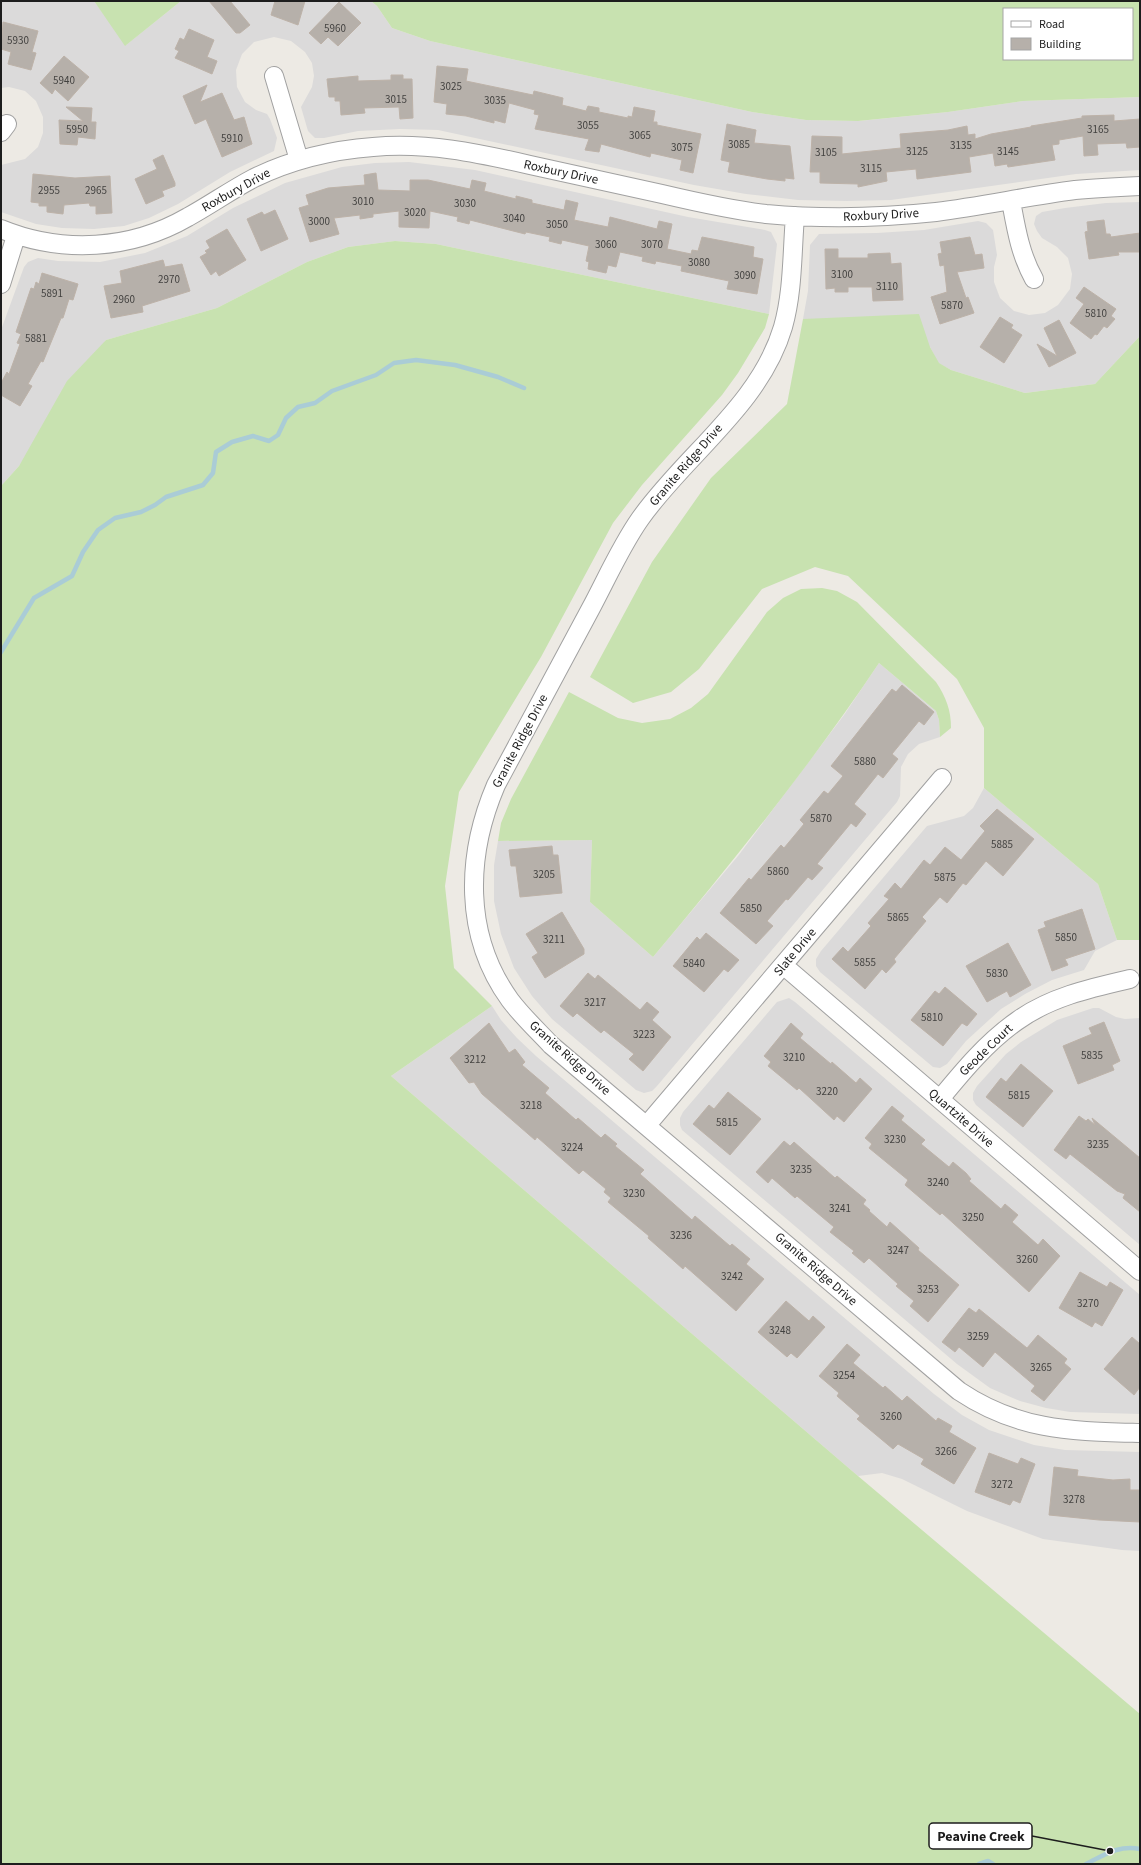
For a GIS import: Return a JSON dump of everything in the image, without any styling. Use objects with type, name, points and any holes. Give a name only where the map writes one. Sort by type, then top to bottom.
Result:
[{"type":"street","points":[[274,76],[300,160]]},
{"type":"street","name":"Roxbury Drive","points":[[9,233],[61,245],[100,245],[129,241],[168,227],[256,177],[300,160],[373,147],[422,146],[455,149],[737,210],[795,216],[872,217],[936,212],[1074,190],[1140,186]]},
{"type":"street","points":[[1012,201],[1025,264],[1034,279]]},
{"type":"street","name":"Granite Ridge Drive","points":[[795,216],[788,305],[774,351],[761,374],[742,401],[658,496],[626,541],[496,785],[486,809],[479,836],[474,868],[474,897],[478,924],[485,951],[497,978],[523,1016],[551,1045],[647,1124],[936,1372],[979,1404],[1026,1423],[1055,1429],[1083,1432],[1140,1433]]},
{"type":"street","points":[[1,284],[9,233]]},
{"type":"street","name":"Slate Drive","points":[[647,1124],[942,778]]},
{"type":"street","name":"Quartzite Drive","points":[[783,965],[1140,1270]]},
{"type":"street","name":"Geode Court","points":[[940,1099],[977,1056],[998,1035],[1018,1020],[1057,1000],[1088,989],[1130,978]]},
{"type":"shaded area","points":[[1,1],[94,1],[126,45],[181,1],[371,1],[377,6],[392,28],[430,41],[752,112],[806,120],[859,121],[948,112],[1023,101],[1140,97],[1140,170],[1076,174],[891,200],[798,200],[746,194],[694,185],[438,130],[400,129],[358,131],[324,138],[315,138],[308,131],[301,107],[312,87],[314,76],[312,63],[305,52],[291,41],[274,37],[254,42],[242,54],[236,70],[237,87],[245,102],[256,110],[267,114],[270,119],[277,138],[274,151],[230,172],[178,204],[149,218],[124,226],[94,229],[62,228],[36,224],[1,212],[1,165],[25,159],[38,147],[43,133],[43,117],[36,101],[25,91],[9,87],[1,88]]},
{"type":"shaded area","points":[[409,162],[475,170],[688,217],[771,232],[777,244],[769,314],[436,244],[395,241],[348,247],[307,262],[217,308],[106,340],[19,466],[1,486],[1,330],[24,267],[28,262],[38,258],[58,261],[100,262],[145,253],[187,236],[233,208],[285,183],[342,167],[375,163]]},
{"type":"shaded area","points":[[1140,202],[1140,336],[1095,384],[1025,393],[951,370],[938,363],[930,347],[803,319],[808,291],[810,245],[819,234],[877,233],[924,230],[978,221],[986,223],[993,230],[997,255],[994,267],[994,282],[1000,298],[1014,311],[1029,315],[1045,313],[1058,305],[1070,289],[1072,274],[1068,258],[1057,247],[1042,238],[1037,231],[1034,224],[1036,216],[1042,212],[1065,208],[1106,203]]},
{"type":"shaded area","points":[[879,663],[936,711],[939,720],[940,737],[919,744],[908,754],[901,767],[900,796],[897,802],[657,1086],[652,1091],[644,1093],[636,1090],[552,1019],[532,996],[514,968],[501,934],[494,901],[494,865],[498,841],[592,840],[590,902],[653,957],[738,856],[844,715]]},
{"type":"shaded area","points":[[984,788],[1098,884],[1117,940],[1095,951],[1084,970],[1052,980],[1001,1009],[966,1041],[947,1064],[940,1068],[933,1067],[820,972],[816,966],[816,959],[821,951],[927,826],[964,816],[973,808]]},
{"type":"shaded area","points":[[789,998],[1140,1295],[1140,1414],[1070,1412],[1046,1408],[1020,1401],[990,1388],[957,1364],[682,1130],[680,1118],[683,1112],[777,1002]]},
{"type":"shaded area","points":[[492,1006],[501,1020],[536,1056],[934,1394],[962,1415],[989,1430],[1034,1445],[1065,1450],[1140,1452],[1140,1551],[1122,1550],[1043,1539],[967,1511],[902,1479],[882,1473],[858,1476],[391,1076]]},
{"type":"shaded area","points":[[1093,1008],[1099,1008],[1116,1017],[1125,1019],[1140,1018],[1140,1245],[976,1105],[973,1100],[973,1093],[977,1086],[1006,1054],[1021,1042],[1057,1020]]},
{"type":"green space","points":[[94,1],[181,1],[125,46]]},
{"type":"green space","points":[[371,1],[1140,1],[1140,97],[1023,101],[948,112],[858,121],[806,120],[752,112],[430,41],[392,28],[377,6]]},
{"type":"green space","points":[[395,241],[436,244],[769,314],[765,328],[738,373],[722,395],[642,485],[613,523],[541,657],[459,792],[445,886],[454,968],[492,1006],[391,1076],[858,1476],[1140,1714],[1140,1864],[1,1864],[1,486],[19,466],[67,381],[106,340],[217,308],[307,262],[348,247]]},
{"type":"green space","points":[[919,314],[930,347],[939,363],[951,370],[1025,393],[1095,384],[1140,336],[1140,940],[1117,940],[1098,884],[984,788],[984,728],[957,679],[848,576],[815,567],[762,589],[699,669],[671,692],[633,703],[590,677],[652,562],[711,478],[787,404],[803,319]]},
{"type":"green space","points":[[822,588],[837,591],[857,602],[936,682],[943,693],[947,704],[951,728],[940,737],[939,720],[936,711],[879,663],[826,739],[770,813],[653,957],[590,902],[592,840],[498,841],[501,823],[511,799],[569,692],[618,718],[642,723],[670,719],[691,708],[708,694],[767,612],[783,598],[801,589]]},
{"type":"building","points":[[209,1],[230,1],[250,25],[240,33],[236,33]]},
{"type":"building","points":[[275,1],[305,1],[298,25],[271,15]]},
{"type":"building","points":[[339,2],[361,23],[338,46],[328,37],[321,44],[309,33]]},
{"type":"building","points":[[3,22],[38,31],[32,52],[36,53],[31,70],[8,64],[11,52],[1,49]]},
{"type":"building","points":[[189,29],[214,40],[207,57],[217,61],[212,74],[175,58],[179,51],[175,49],[180,38],[184,40]]},
{"type":"building","points":[[64,56],[89,77],[68,101],[55,89],[52,94],[40,83]]},
{"type":"building","points":[[437,66],[468,69],[466,81],[533,95],[534,91],[563,98],[562,105],[586,111],[588,106],[599,108],[599,112],[628,118],[628,116],[632,117],[634,107],[655,111],[653,122],[657,122],[657,125],[701,134],[693,173],[680,170],[682,160],[651,153],[650,157],[601,144],[599,152],[585,150],[589,139],[535,129],[539,115],[534,114],[535,110],[509,103],[505,123],[494,120],[494,123],[466,116],[446,114],[447,104],[434,102]]},
{"type":"building","points":[[391,75],[403,75],[403,79],[412,79],[413,118],[400,119],[399,107],[364,108],[365,113],[341,115],[340,101],[335,101],[335,97],[329,97],[327,79],[358,76],[358,81],[391,80]]},
{"type":"building","points":[[207,85],[200,102],[222,93],[234,120],[244,117],[252,144],[222,157],[206,119],[195,124],[183,96]]},
{"type":"building","points":[[66,107],[92,108],[91,122],[96,122],[95,139],[78,137],[77,145],[60,144],[59,120],[83,121]]},
{"type":"building","points":[[1114,115],[1114,121],[1140,119],[1140,147],[1127,148],[1126,143],[1097,144],[1098,155],[1084,156],[1083,136],[1059,140],[1059,144],[1052,145],[1055,160],[1008,167],[1007,164],[995,166],[993,153],[969,157],[971,172],[917,179],[916,169],[886,172],[887,181],[858,187],[858,184],[820,183],[820,172],[810,172],[812,136],[842,137],[842,154],[901,148],[900,134],[948,130],[967,126],[968,135],[975,134],[975,139],[991,134],[1031,126],[1082,118],[1082,116]]},
{"type":"building","points":[[727,124],[756,130],[754,143],[790,146],[794,179],[785,178],[785,181],[728,172],[730,162],[721,160]]},
{"type":"building","points":[[163,155],[175,186],[162,191],[164,196],[146,204],[135,179],[157,169],[153,160]]},
{"type":"building","points":[[376,173],[378,190],[410,191],[410,180],[428,180],[470,189],[472,180],[486,183],[484,191],[516,199],[516,196],[532,200],[532,203],[564,210],[566,200],[578,203],[574,220],[608,227],[610,217],[657,229],[659,221],[672,224],[667,249],[691,254],[692,250],[698,251],[702,237],[754,247],[753,257],[763,259],[757,294],[727,289],[729,281],[681,271],[682,266],[656,261],[655,264],[642,261],[643,257],[620,252],[616,267],[608,265],[606,273],[588,269],[589,262],[586,261],[589,246],[562,240],[561,244],[549,241],[550,237],[526,232],[525,234],[470,220],[469,224],[457,221],[458,217],[430,211],[429,228],[399,227],[399,211],[373,214],[373,217],[360,219],[360,215],[334,218],[339,234],[310,242],[299,208],[309,205],[306,195],[328,188],[365,185],[364,175]]},
{"type":"building","points":[[33,174],[75,178],[110,176],[112,213],[96,214],[96,206],[90,206],[89,203],[64,205],[63,214],[47,212],[47,206],[39,206],[39,203],[31,202]]},
{"type":"building","points":[[275,210],[288,239],[261,251],[247,219],[262,212],[264,215]]},
{"type":"building","points":[[1104,220],[1106,234],[1110,234],[1111,237],[1140,233],[1140,252],[1118,252],[1119,255],[1089,259],[1085,232],[1088,231],[1087,222]]},
{"type":"building","points":[[227,229],[246,260],[219,276],[216,271],[211,275],[200,257],[207,253],[205,251],[210,248],[206,241]]},
{"type":"building","points":[[970,237],[975,255],[982,254],[984,268],[957,272],[966,298],[968,297],[974,313],[940,324],[931,297],[947,292],[944,265],[940,266],[938,254],[942,253],[940,242]]},
{"type":"building","points":[[825,249],[838,249],[838,258],[868,258],[868,254],[890,253],[891,264],[901,263],[903,300],[873,301],[872,287],[848,287],[848,292],[835,292],[835,288],[826,289]]},
{"type":"building","points":[[163,260],[165,267],[182,264],[190,291],[142,306],[143,312],[111,318],[104,286],[122,283],[120,271]]},
{"type":"building","points":[[42,273],[78,284],[73,300],[69,299],[63,318],[61,318],[43,362],[41,361],[28,384],[32,386],[20,406],[1,395],[1,383],[7,372],[9,374],[20,344],[17,343],[21,334],[16,332],[31,288],[34,289],[36,282],[39,284]]},
{"type":"building","points":[[1084,287],[1116,309],[1111,316],[1115,319],[1107,328],[1104,326],[1097,335],[1095,334],[1091,339],[1070,323],[1084,304],[1076,298]]},
{"type":"building","points":[[1000,317],[1013,325],[1011,328],[1022,335],[1004,363],[980,347]]},
{"type":"building","points":[[1059,320],[1076,353],[1049,367],[1037,344],[1057,356],[1044,328]]},
{"type":"building","points":[[902,685],[934,712],[924,725],[919,721],[892,754],[898,759],[883,778],[878,774],[854,804],[866,814],[856,827],[851,823],[817,864],[823,868],[812,880],[808,877],[767,921],[773,926],[756,944],[720,913],[749,878],[751,880],[781,845],[784,848],[804,824],[800,820],[824,791],[828,794],[843,776],[831,766],[892,689],[896,692]]},
{"type":"building","points":[[997,809],[1034,839],[1003,876],[986,861],[966,885],[963,883],[947,903],[940,897],[922,917],[926,921],[894,959],[896,962],[886,973],[882,969],[865,989],[832,959],[843,947],[848,952],[871,926],[868,923],[889,899],[884,896],[895,883],[901,889],[924,860],[930,865],[945,847],[961,860],[985,831],[980,826]]},
{"type":"building","points":[[552,846],[553,855],[558,855],[562,893],[520,897],[516,866],[511,866],[509,850]]},
{"type":"building","points":[[1082,909],[1095,949],[1065,959],[1068,965],[1052,971],[1038,930],[1046,927],[1044,922]]},
{"type":"building","points":[[562,912],[584,949],[584,954],[545,978],[532,957],[538,953],[526,934]]},
{"type":"building","points":[[706,933],[739,960],[728,972],[724,969],[704,992],[673,966],[697,937],[700,940]]},
{"type":"building","points":[[1008,943],[1031,985],[1010,997],[1007,991],[987,1002],[966,966]]},
{"type":"building","points":[[588,973],[595,979],[598,975],[640,1010],[647,1002],[659,1012],[652,1020],[671,1037],[643,1071],[629,1059],[634,1054],[604,1030],[601,1033],[577,1013],[573,1017],[560,1006]]},
{"type":"building","points":[[945,987],[977,1014],[967,1026],[962,1023],[943,1046],[911,1020],[935,991],[939,994]]},
{"type":"building","points":[[1104,1022],[1120,1061],[1112,1065],[1114,1070],[1078,1084],[1063,1046],[1092,1034],[1089,1028]]},
{"type":"building","points":[[489,1023],[509,1053],[515,1049],[525,1062],[522,1065],[549,1088],[545,1093],[576,1120],[578,1118],[601,1138],[605,1134],[617,1144],[615,1146],[644,1170],[640,1174],[692,1220],[695,1216],[730,1246],[732,1244],[750,1259],[746,1264],[764,1279],[736,1311],[685,1266],[683,1269],[648,1238],[649,1236],[608,1202],[611,1198],[604,1192],[606,1189],[583,1170],[579,1174],[537,1137],[535,1140],[482,1094],[474,1082],[469,1083],[450,1058]]},
{"type":"building","points":[[791,1023],[803,1034],[800,1038],[831,1064],[832,1062],[856,1083],[860,1078],[872,1089],[844,1122],[837,1116],[834,1120],[799,1088],[797,1090],[768,1066],[771,1062],[764,1056]]},
{"type":"building","points":[[1021,1064],[1053,1091],[1023,1127],[986,1097],[1001,1078],[1006,1082]]},
{"type":"building","points":[[728,1092],[761,1119],[730,1155],[693,1124],[709,1105],[714,1109]]},
{"type":"building","points":[[892,1106],[904,1116],[901,1120],[925,1140],[921,1144],[949,1167],[953,1162],[966,1173],[971,1179],[969,1181],[1001,1209],[1005,1204],[1018,1215],[1012,1222],[1038,1245],[1043,1239],[1060,1256],[1029,1292],[942,1213],[940,1215],[905,1185],[908,1180],[869,1148],[872,1144],[865,1138]]},
{"type":"building","points":[[1079,1116],[1086,1121],[1088,1119],[1095,1125],[1092,1118],[1140,1158],[1140,1212],[1123,1198],[1125,1194],[1117,1191],[1070,1154],[1066,1159],[1054,1150]]},
{"type":"building","points":[[784,1141],[790,1146],[794,1142],[835,1178],[837,1176],[866,1200],[863,1204],[870,1210],[869,1211],[887,1227],[890,1222],[919,1248],[918,1250],[959,1285],[928,1322],[910,1306],[914,1301],[896,1286],[898,1284],[869,1258],[864,1263],[852,1253],[854,1251],[830,1232],[834,1227],[797,1196],[795,1198],[772,1178],[768,1183],[756,1172]]},
{"type":"building","points":[[1080,1272],[1107,1287],[1110,1282],[1123,1290],[1102,1326],[1095,1322],[1092,1327],[1059,1308]]},
{"type":"building","points":[[786,1301],[809,1321],[813,1316],[825,1327],[797,1358],[791,1353],[787,1357],[758,1332]]},
{"type":"building","points":[[969,1308],[976,1313],[979,1309],[1027,1348],[1038,1335],[1067,1359],[1064,1363],[1071,1369],[1044,1401],[1031,1391],[1035,1386],[995,1352],[983,1367],[959,1347],[955,1352],[942,1342]]},
{"type":"building","points":[[1132,1337],[1140,1344],[1140,1387],[1134,1395],[1104,1369]]},
{"type":"building","points":[[847,1344],[860,1355],[853,1363],[883,1388],[885,1386],[902,1401],[907,1396],[936,1421],[938,1418],[952,1426],[949,1432],[976,1448],[954,1484],[921,1464],[924,1459],[898,1444],[893,1449],[857,1419],[860,1416],[837,1396],[839,1393],[819,1376]]},
{"type":"building","points":[[989,1453],[1018,1464],[1021,1458],[1035,1464],[1020,1503],[1013,1500],[1010,1505],[975,1492]]},
{"type":"building","points":[[1054,1467],[1078,1470],[1077,1476],[1113,1480],[1130,1479],[1130,1490],[1140,1490],[1140,1522],[1049,1515]]},
{"type":"waterway","points":[[1,652],[34,598],[72,576],[83,552],[98,530],[115,518],[141,512],[155,505],[166,497],[203,485],[213,473],[216,452],[232,442],[253,436],[269,441],[278,435],[286,418],[298,407],[315,403],[332,391],[376,375],[394,363],[416,360],[455,365],[498,377],[524,388]]},
{"type":"waterway","points":[[1086,1864],[1105,1854],[1125,1848],[1140,1849]]},
{"type":"waterway","points":[[979,1864],[988,1861],[993,1864]]},
{"type":"place","name":"Peavine Creek","points":[[1110,1851]]}]
